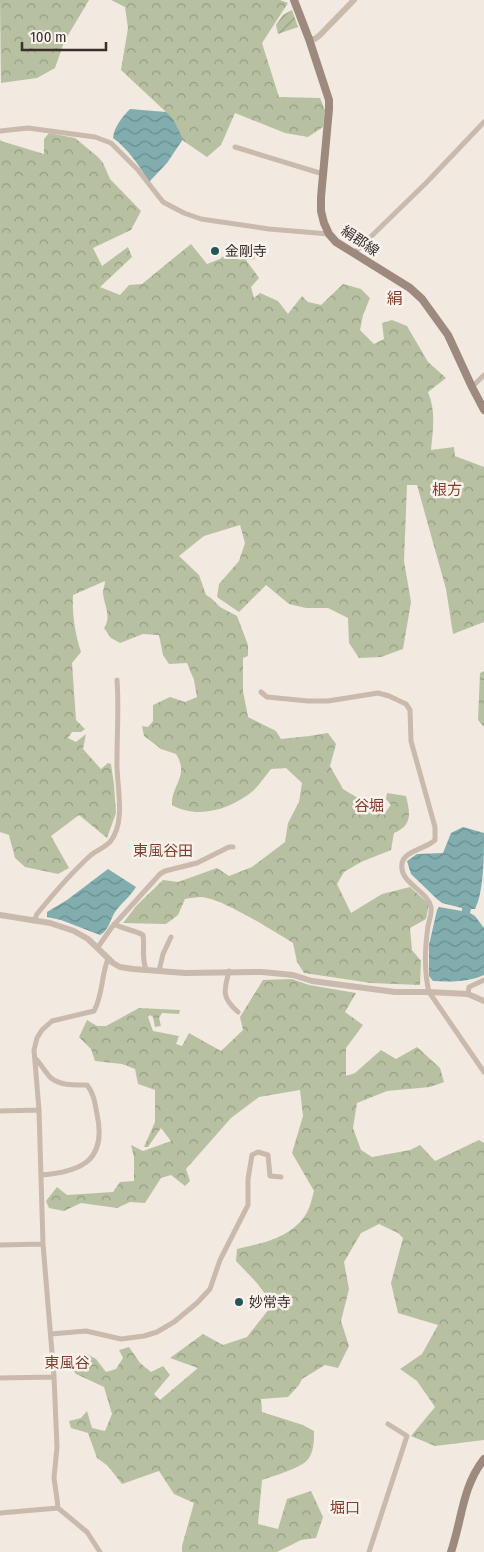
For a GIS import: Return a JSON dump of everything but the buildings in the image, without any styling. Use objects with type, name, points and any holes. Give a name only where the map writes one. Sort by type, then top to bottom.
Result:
[{"type":"main road","name":"絹郡線","points":[[294,0],[309,39],[328,100],[329,109],[321,211],[329,234],[336,242],[410,288],[422,299],[448,335],[484,410]]},
{"type":"main road","points":[[451,1552],[465,1496],[473,1476],[484,1459]]},
{"type":"street","points":[[309,39],[320,35],[354,0]]},
{"type":"street","points":[[354,253],[484,122]]},
{"type":"street","points":[[0,131],[28,128],[95,137],[111,143],[138,170],[163,202],[184,214],[201,219],[269,229],[329,234]]},
{"type":"street","points":[[235,147],[323,174]]},
{"type":"street","points":[[472,387],[484,375]]},
{"type":"street","points":[[34,921],[37,914],[68,876],[93,853],[103,848],[116,831],[120,800],[116,761],[118,724],[117,680]]},
{"type":"street","points":[[260,692],[267,697],[281,699],[328,701],[378,693],[406,704],[410,710],[411,741],[435,827],[436,840],[432,844],[415,850],[405,858],[402,863],[403,872],[408,880],[425,896],[431,908],[428,927],[426,979],[429,992],[484,1072]]},
{"type":"street","points":[[98,947],[114,924],[165,870],[197,863],[233,847]]},
{"type":"street","points":[[0,915],[50,923],[74,931],[88,939],[108,959],[120,967],[185,973],[262,972],[293,975],[312,981],[396,992],[468,994],[484,1001]]},
{"type":"street","points":[[114,924],[143,935],[142,958],[146,970]]},
{"type":"street","points":[[159,971],[170,937]]},
{"type":"street","points":[[100,1552],[87,1532],[58,1508],[54,1478],[57,1447],[54,1377],[43,1244],[39,1110],[34,1050],[37,1038],[42,1030],[52,1021],[94,1011],[99,1001],[103,971],[108,959]]},
{"type":"street","points":[[229,971],[225,998],[238,1012]]},
{"type":"street","points":[[468,994],[470,987],[484,980]]},
{"type":"street","points":[[35,1058],[50,1078],[61,1084],[87,1085],[92,1090],[99,1132],[94,1155],[80,1167],[63,1173],[41,1175]]},
{"type":"street","points":[[0,1111],[39,1110]]},
{"type":"street","points":[[51,1334],[86,1331],[121,1339],[157,1332],[174,1322],[210,1289],[220,1260],[248,1205],[248,1179],[252,1155],[258,1152],[268,1155],[270,1176],[281,1177]]},
{"type":"street","points":[[0,1245],[43,1244]]},
{"type":"street","points":[[0,1378],[54,1377]]},
{"type":"street","points":[[369,1552],[407,1436],[388,1424]]},
{"type":"street","points":[[0,1513],[58,1508]]},
{"type":"green space","points":[[0,0],[89,0],[64,42],[55,68],[37,78],[1,83]]},
{"type":"green space","points":[[111,0],[280,0],[288,3],[262,43],[279,97],[320,98],[325,110],[323,127],[308,137],[285,133],[235,113],[221,145],[207,157],[182,140],[165,111],[121,70],[128,28],[125,7]]},
{"type":"green space","points":[[292,10],[298,27],[278,34],[276,25],[283,15]]},
{"type":"green space","points":[[49,133],[75,138],[98,157],[103,163],[110,179],[141,211],[131,230],[93,248],[102,266],[128,247],[132,257],[100,287],[120,295],[129,285],[142,284],[191,244],[207,264],[220,259],[234,246],[254,256],[255,259],[246,260],[259,278],[251,287],[254,298],[260,293],[278,301],[288,314],[302,296],[308,302],[321,305],[343,284],[361,289],[370,298],[363,315],[360,330],[374,344],[384,339],[382,323],[392,320],[407,326],[428,362],[446,378],[428,392],[433,413],[431,450],[454,447],[455,456],[484,467],[484,622],[453,634],[446,589],[417,485],[407,485],[404,561],[411,602],[403,649],[381,657],[359,658],[349,643],[348,618],[328,608],[306,608],[289,604],[266,585],[239,612],[217,597],[219,584],[239,561],[245,543],[240,525],[204,536],[179,556],[199,575],[206,595],[220,607],[237,616],[248,645],[248,656],[243,658],[243,691],[248,717],[276,731],[281,739],[328,733],[336,744],[330,766],[343,789],[384,814],[391,805],[386,799],[387,793],[406,796],[409,818],[400,830],[394,833],[391,850],[361,862],[344,872],[337,884],[351,913],[382,894],[410,887],[429,904],[426,919],[410,928],[412,950],[421,961],[420,985],[371,983],[304,973],[297,962],[293,943],[221,903],[201,897],[185,899],[178,915],[166,924],[123,923],[137,905],[163,880],[178,882],[217,868],[229,876],[252,867],[285,842],[288,823],[299,802],[302,783],[286,768],[271,769],[254,790],[225,807],[204,812],[193,812],[172,805],[172,798],[181,775],[180,762],[176,754],[161,749],[144,736],[142,726],[148,727],[153,721],[153,705],[170,697],[185,702],[197,697],[194,680],[187,663],[169,664],[163,655],[159,635],[143,634],[120,643],[111,638],[104,628],[107,619],[103,593],[105,581],[73,595],[74,624],[81,652],[72,663],[76,720],[85,729],[81,732],[72,732],[68,738],[76,742],[86,734],[83,749],[101,769],[108,763],[111,764],[116,813],[107,838],[79,815],[51,836],[69,868],[58,874],[25,867],[15,858],[9,835],[0,832],[0,139],[1,141],[44,154],[44,139]]},
{"type":"green space","points":[[484,671],[484,727],[478,720],[480,673]]},
{"type":"green space","points":[[292,979],[309,985],[356,993],[345,1012],[363,1025],[346,1048],[346,1076],[355,1073],[381,1050],[396,1059],[417,1047],[440,1068],[444,1082],[430,1087],[387,1091],[357,1103],[353,1128],[361,1150],[372,1157],[410,1150],[420,1145],[435,1161],[479,1140],[484,1143],[484,1440],[435,1446],[411,1436],[435,1407],[417,1381],[400,1369],[422,1354],[438,1325],[398,1313],[391,1283],[403,1238],[398,1233],[379,1224],[361,1233],[344,1262],[349,1289],[341,1321],[349,1346],[338,1368],[325,1365],[302,1379],[288,1397],[261,1399],[262,1412],[303,1425],[314,1431],[314,1438],[312,1452],[306,1462],[262,1480],[258,1524],[278,1529],[287,1499],[311,1491],[323,1517],[316,1538],[301,1540],[277,1552],[182,1552],[194,1503],[174,1494],[159,1471],[122,1484],[108,1466],[97,1458],[88,1433],[71,1428],[69,1421],[81,1418],[87,1411],[92,1428],[105,1431],[112,1414],[104,1387],[76,1374],[62,1353],[76,1358],[85,1353],[96,1359],[106,1372],[116,1369],[123,1358],[119,1350],[129,1347],[140,1363],[151,1372],[163,1366],[170,1375],[154,1394],[160,1400],[198,1368],[170,1358],[203,1334],[223,1345],[247,1337],[273,1304],[236,1261],[237,1249],[276,1238],[293,1229],[307,1212],[314,1191],[292,1153],[303,1116],[300,1090],[259,1097],[231,1118],[186,1169],[190,1181],[185,1186],[171,1175],[161,1178],[145,1203],[130,1202],[117,1208],[81,1203],[64,1211],[49,1208],[46,1201],[57,1187],[67,1195],[113,1192],[120,1182],[134,1181],[134,1157],[131,1145],[143,1151],[171,1141],[161,1128],[148,1147],[144,1147],[155,1122],[155,1090],[138,1084],[135,1069],[122,1064],[95,1061],[91,1049],[79,1037],[87,1020],[97,1026],[106,1026],[139,1008],[180,1010],[179,1014],[162,1013],[159,1018],[161,1026],[155,1027],[153,1017],[150,1015],[148,1017],[153,1031],[179,1036],[176,1044],[182,1046],[189,1033],[221,1051],[243,1030],[240,1017],[263,980]]},
{"type":"water","points":[[130,109],[166,112],[173,119],[183,139],[167,163],[149,182],[124,147],[113,138],[117,126]]},
{"type":"water","points":[[463,827],[484,833],[483,873],[480,893],[475,909],[471,909],[470,913],[475,916],[484,928],[484,975],[465,980],[433,981],[429,976],[429,945],[437,910],[439,907],[462,911],[462,908],[442,903],[437,899],[411,874],[407,861],[417,854],[443,853],[451,833]]},
{"type":"water","points":[[108,869],[136,887],[115,912],[103,933],[100,935],[61,920],[47,917],[47,912],[67,900]]},
{"type":"place","name":"金剛寺","points":[[215,251]]},
{"type":"place","name":"妙常寺","points":[[239,1302]]},
{"type":"district","name":"絹","points":[[395,298]]},
{"type":"district","name":"根方","points":[[447,490]]},
{"type":"district","name":"谷堀","points":[[369,806]]},
{"type":"district","name":"東風谷田","points":[[163,851]]},
{"type":"district","name":"東風谷","points":[[67,1363]]},
{"type":"district","name":"堀口","points":[[345,1508]]}]
